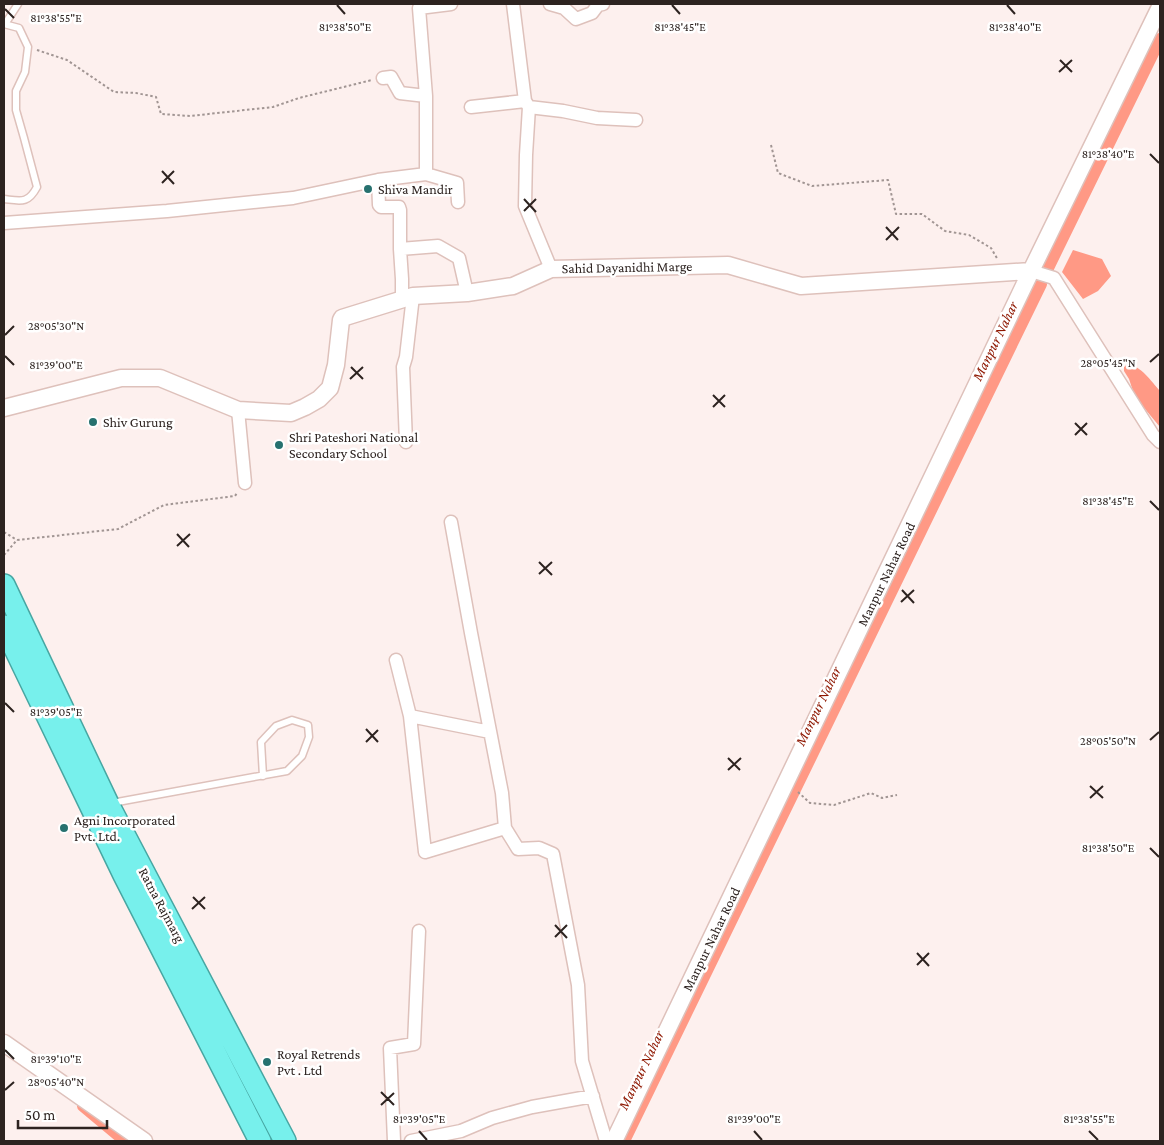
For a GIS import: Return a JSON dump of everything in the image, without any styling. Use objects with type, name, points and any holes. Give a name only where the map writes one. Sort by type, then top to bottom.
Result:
[{"type":"highway","name":"Ratna Rajmarg","points":[[4,585],[108,804],[285,1141]]},
{"type":"highway","name":"Ratna Rajmarg","points":[[4,626],[124,875],[260,1141]]},
{"type":"street","points":[[426,174],[426,96],[419,8],[451,4]]},
{"type":"street","points":[[513,4],[527,104],[525,206],[551,269]]},
{"type":"street","points":[[550,4],[564,8],[576,19],[592,13],[598,5],[603,4]]},
{"type":"street","name":"Manpur Nahar Road","points":[[614,1141],[1160,7]]},
{"type":"street","points":[[383,78],[391,77],[400,94],[426,96]]},
{"type":"street","points":[[471,107],[527,104],[597,118],[636,120]]},
{"type":"street","points":[[4,223],[167,211],[292,198],[378,180],[426,174],[457,182],[458,202]]},
{"type":"street","points":[[378,180],[379,205],[381,207],[399,208],[400,210],[402,280],[408,298],[406,357],[403,367],[406,442]]},
{"type":"street","points":[[400,249],[438,246],[459,258],[467,293]]},
{"type":"street","name":"Sahid Dayanidhi Marge","points":[[4,408],[121,378],[160,378],[238,410],[291,413],[319,399],[330,388],[336,365],[342,318],[408,298],[467,293],[513,286],[551,269],[728,265],[801,286],[1031,272]]},
{"type":"street","points":[[1031,272],[1054,278],[1153,435],[1160,442]]},
{"type":"street","points":[[238,410],[245,483]]},
{"type":"street","points":[[451,522],[502,793],[505,828],[518,849],[539,848],[553,854],[578,984],[582,1060],[606,1141]]},
{"type":"street","points":[[396,660],[410,716],[424,852],[505,828]]},
{"type":"street","points":[[410,716],[490,732]]},
{"type":"street","points":[[394,1141],[390,1048],[414,1044],[418,931]]},
{"type":"street","points":[[4,1042],[144,1141]]},
{"type":"street","points":[[411,1141],[461,1131],[492,1118],[532,1107],[593,1096]]},
{"type":"lane","points":[[4,199],[23,201],[32,196],[36,187],[16,110],[16,90],[25,72],[28,48],[19,28],[4,24],[18,4]]},
{"type":"lane","points":[[108,804],[263,776],[287,771],[302,756],[309,737],[308,725],[292,720],[276,726],[261,742],[263,776]]},
{"type":"path","points":[[28,48],[67,60],[114,92],[136,93],[156,97],[161,114],[190,116],[273,107],[299,98],[383,78]]},
{"type":"path","points":[[771,145],[778,173],[812,186],[888,180],[896,214],[922,214],[945,231],[969,235],[992,248],[1005,273]]},
{"type":"path","points":[[4,532],[17,540],[118,530],[164,505],[235,496],[245,483]]},
{"type":"path","points":[[4,555],[17,540]]},
{"type":"path","points":[[786,783],[810,803],[834,805],[871,793],[882,798],[897,795]]},
{"type":"shaded area","points":[[1073,250],[1102,259],[1111,276],[1098,291],[1083,299],[1062,272]]},
{"type":"shaded area","points":[[1128,364],[1141,371],[1160,391],[1160,427],[1135,397],[1124,371],[1124,367]]},
{"type":"waterway","name":"Manpur Nahar","points":[[1048,268],[1160,39]]},
{"type":"waterway","name":"Manpur Nahar","points":[[624,1141],[1041,284]]},
{"type":"waterway","points":[[83,1106],[125,1141]]},
{"type":"place","name":"Shiva Mandir","points":[[368,189]]},
{"type":"place","name":"Shiv Gurung","points":[[93,422]]},
{"type":"place","name":"Shri Pateshori National Secondary School","points":[[279,445]]},
{"type":"place","name":"Agni Incorporated Pvt. Ltd.","points":[[64,828]]},
{"type":"place","name":"Royal Retrends Pvt . Ltd","points":[[267,1062]]}]
